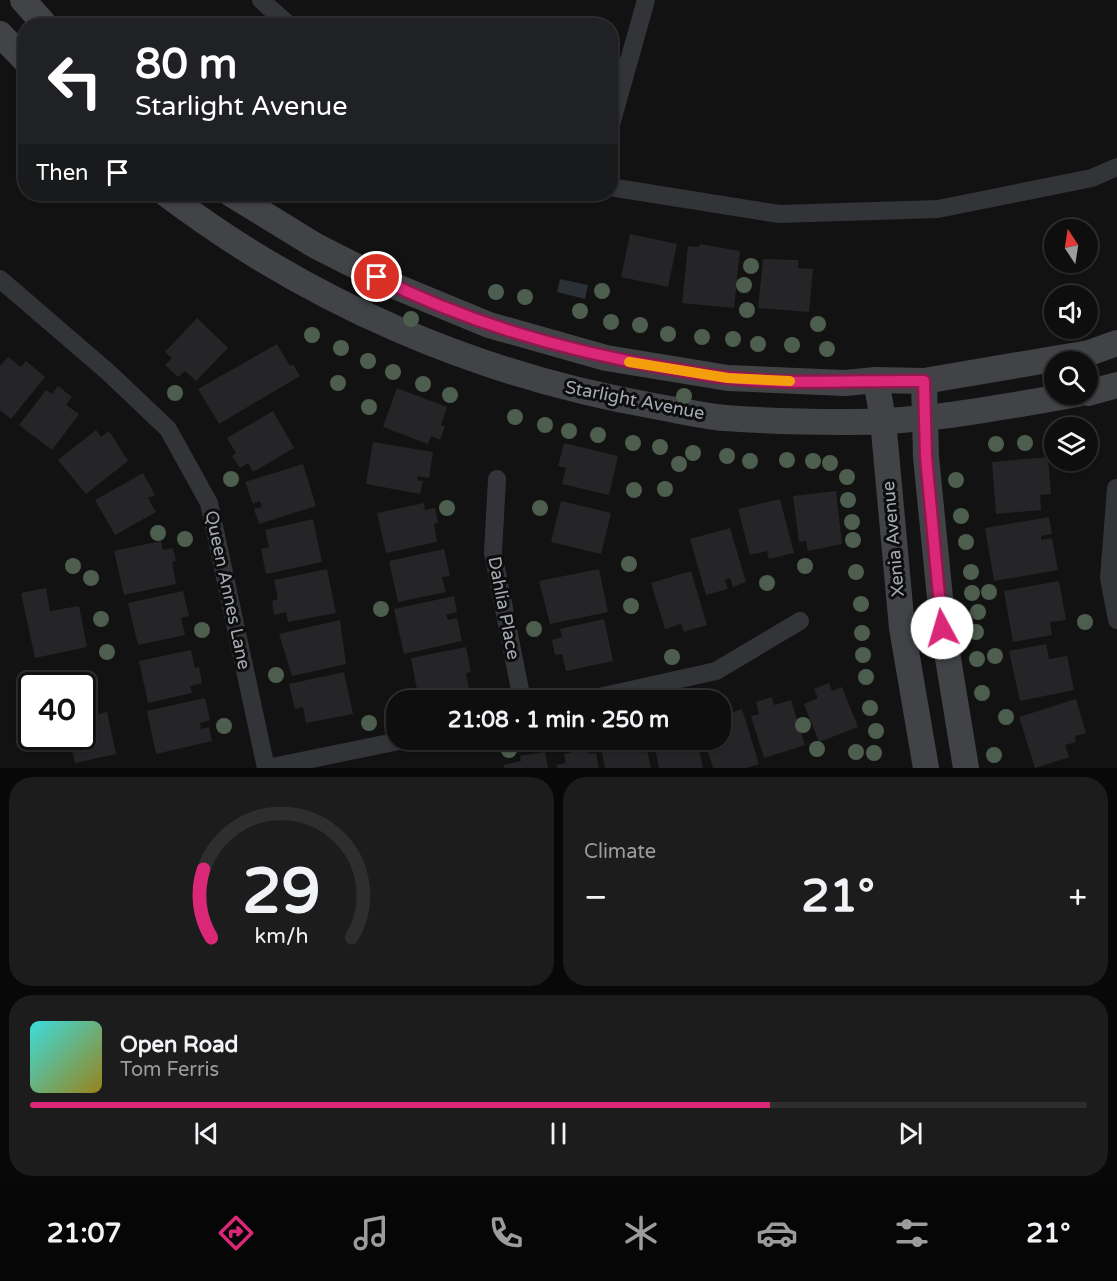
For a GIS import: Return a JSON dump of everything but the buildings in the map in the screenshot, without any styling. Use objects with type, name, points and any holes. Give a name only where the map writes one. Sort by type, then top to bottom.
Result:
[{"type":"street","points":[[23,0],[39,18]]},
{"type":"street","points":[[261,0],[281,18]]},
{"type":"street","points":[[618,100],[646,0]]},
{"type":"street","points":[[0,34],[18,53]]},
{"type":"street","points":[[618,188],[779,214],[927,210],[1092,178],[1117,167]]},
{"type":"street","name":"Starlight Avenue","points":[[178,201],[212,228],[296,280],[381,323],[476,362],[597,396],[724,418],[844,423],[926,418],[1044,399]]},
{"type":"street","name":"Starlight Avenue","points":[[242,201],[316,246],[387,282],[489,325],[606,358],[728,378],[845,383],[876,380],[924,381],[1089,352],[1117,343]]},
{"type":"street","name":"Queen Annes Lane","points":[[0,279],[108,372],[168,429],[199,484],[209,503],[267,768]]},
{"type":"street","name":"Xenia Avenue","points":[[876,380],[883,420],[902,628],[926,768]]},
{"type":"street","points":[[924,381],[926,457],[942,628],[966,768]]},
{"type":"street","points":[[1098,390],[1117,385]]},
{"type":"street","name":"Dahlia Place","points":[[497,479],[492,553],[520,690]]},
{"type":"street","points":[[1116,488],[1109,578],[1117,620]]},
{"type":"street","points":[[631,690],[716,671],[800,621]]},
{"type":"street","points":[[267,768],[386,744]]},
{"type":"shaded area","points":[[560,279],[588,285],[585,299],[557,292]]},
{"type":"slow traffic","points":[[629,362],[728,378],[790,381]]},
{"type":"route","points":[[377,277],[489,325],[606,358],[728,378],[845,383],[876,380],[924,381],[926,457],[942,628]]}]
